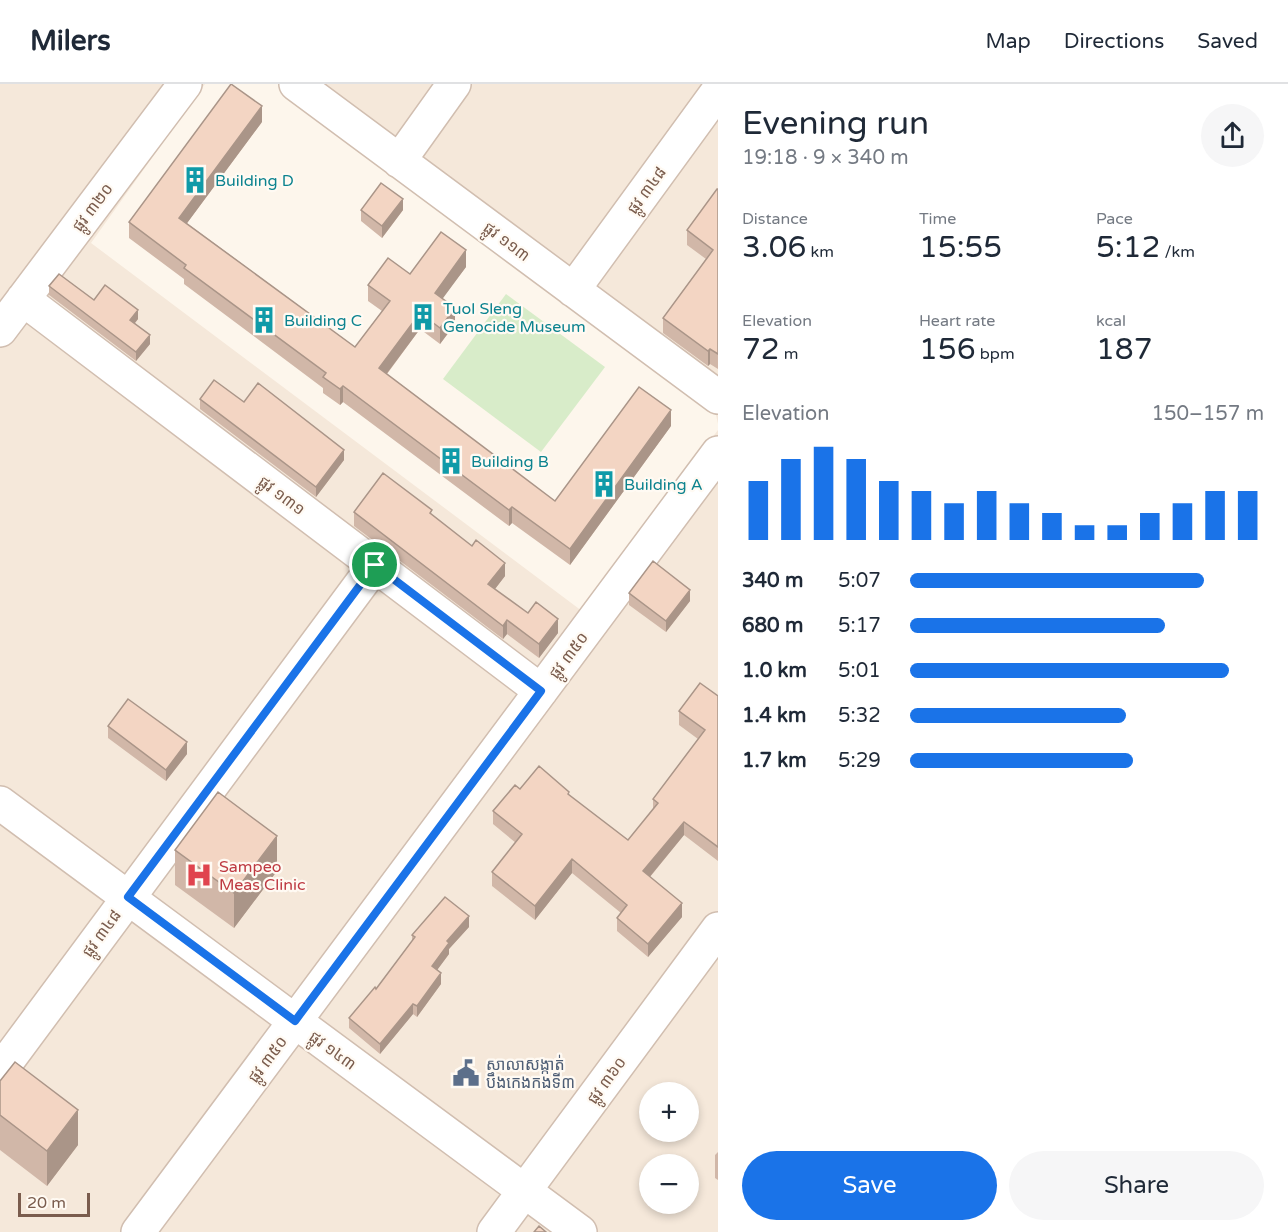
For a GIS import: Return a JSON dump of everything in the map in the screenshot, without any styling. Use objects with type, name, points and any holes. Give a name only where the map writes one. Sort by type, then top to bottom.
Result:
[{"type":"street","name":"ផ្លូវ ៣២០","points":[[0,330],[185,84]]},
{"type":"street","name":"ផ្លូវ ១១៣","points":[[296,84],[718,397]]},
{"type":"street","points":[[399,161],[454,84]]},
{"type":"street","name":"ផ្លូវ ៣៤៨","points":[[573,290],[718,91]]},
{"type":"street","name":"ផ្លូវ ១៣១","points":[[23,299],[541,691]]},
{"type":"street","name":"ផ្លូវ ៣៥០","points":[[138,1232],[718,453]]},
{"type":"street","name":"ផ្លូវ ៣៤៨","points":[[0,1071],[375,565]]},
{"type":"street","name":"ផ្លូវ ១៤៣","points":[[0,803],[580,1232]]},
{"type":"street","name":"ផ្លូវ ៣៦០","points":[[494,1232],[718,929]]},
{"type":"shaded area","points":[[0,84],[205,84],[91,243],[582,611],[718,430],[718,1232],[0,1232]]},
{"type":"shaded area","points":[[281,84],[718,84],[718,424],[713,401]]},
{"type":"green space","points":[[506,294],[605,367],[541,452],[443,379]]},
{"type":"building","points":[[231,84],[262,106],[179,218],[355,347],[390,301],[368,285],[388,258],[410,274],[441,232],[466,250],[435,293],[455,308],[440,328],[420,313],[379,368],[555,501],[639,387],[671,410],[570,549],[512,507],[509,510],[343,386],[340,389],[323,377],[326,373],[184,268],[186,265],[129,222]]},
{"type":"building","points":[[381,183],[403,199],[382,226],[361,210]]},
{"type":"building","points":[[717,189],[718,354],[710,349],[708,351],[663,318],[713,250],[687,230]]},
{"type":"building","points":[[59,274],[94,300],[105,285],[138,310],[130,320],[150,335],[136,352],[49,286]]},
{"type":"building","points":[[214,380],[244,402],[258,383],[344,450],[316,487],[200,399]]},
{"type":"building","points":[[383,473],[432,510],[430,513],[472,546],[476,540],[505,563],[488,584],[528,613],[536,602],[558,619],[539,644],[507,620],[503,626],[354,512]]},
{"type":"building","points":[[653,561],[690,590],[666,621],[629,593]]},
{"type":"building","points":[[700,683],[718,696],[718,847],[684,822],[643,871],[682,903],[648,944],[617,918],[627,905],[572,859],[535,906],[492,872],[522,834],[493,811],[515,785],[520,789],[539,766],[569,792],[568,794],[628,840],[658,803],[653,799],[705,730],[679,711]]},
{"type":"building","points":[[128,699],[187,742],[166,770],[108,726]]},
{"type":"building","points":[[218,792],[277,836],[234,893],[175,850]]},
{"type":"building","points":[[445,897],[469,916],[447,941],[449,943],[432,966],[441,973],[417,1006],[413,1004],[380,1044],[349,1018],[375,987],[376,989],[415,937],[412,935]]},
{"type":"building","points":[[15,1062],[78,1110],[47,1151],[0,1115],[0,1081]]},
{"type":"building","points":[[539,1226],[546,1232],[534,1232]]},
{"type":"place","name":"Building D","points":[[195,180]]},
{"type":"place","name":"Tuol Sleng Genocide Museum","points":[[423,317]]},
{"type":"place","name":"Building C","points":[[264,320]]},
{"type":"place","name":"Building B","points":[[451,461]]},
{"type":"place","name":"Building A","points":[[604,484]]},
{"type":"place","name":"Sampeo Meas Clinic","points":[[199,875]]},
{"type":"place","name":"សាលាសង្កាត់ បឹងកេងកងទី៣","points":[[466,1073]]},
{"type":"route","points":[[375,565],[541,691],[295,1021],[128,897],[375,565]]}]
